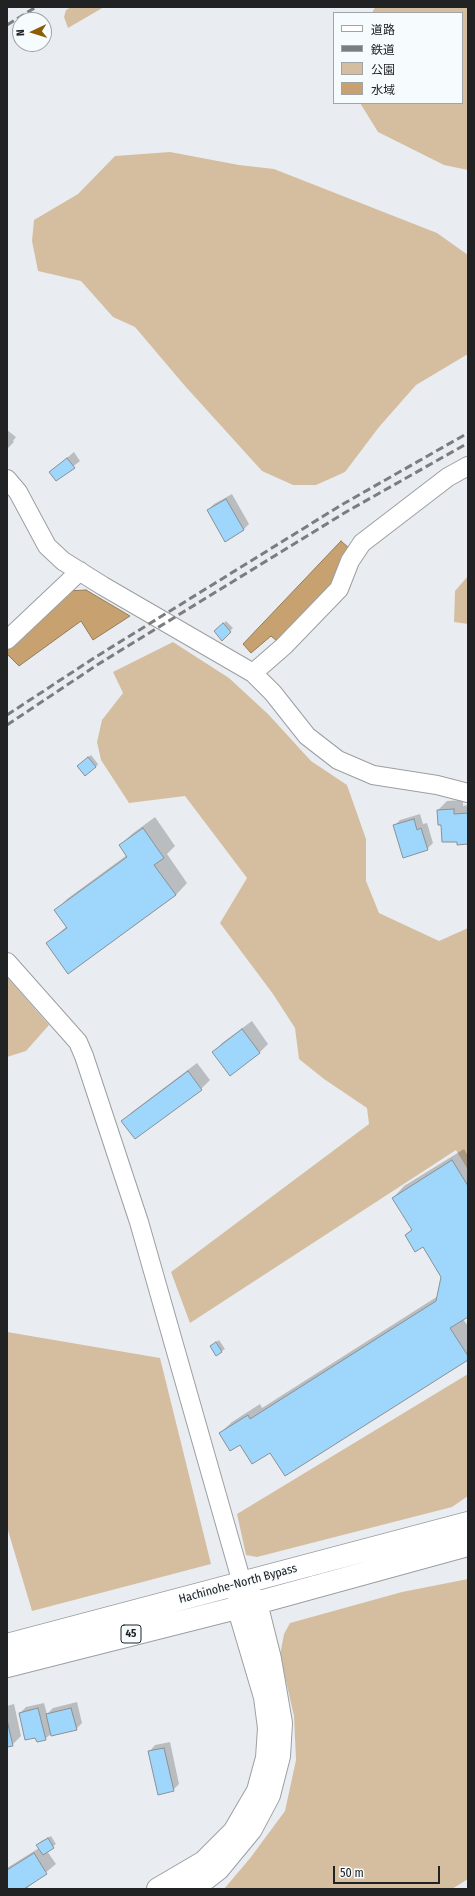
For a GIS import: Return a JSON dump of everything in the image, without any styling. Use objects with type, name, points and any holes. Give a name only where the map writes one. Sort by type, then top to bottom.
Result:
[{"type":"highway","name":"Hachinohe-North Bypass","points":[[7,1645],[468,1523]]},
{"type":"highway","name":"Hachinohe-North Bypass","points":[[7,1666],[247,1605],[468,1546]]},
{"type":"highway","points":[[158,1889],[204,1862],[234,1832],[258,1790],[267,1758],[269,1728],[265,1696],[242,1583]]},
{"type":"highway","points":[[192,1889],[218,1869],[251,1829],[269,1795],[279,1756],[281,1723],[270,1659],[247,1605]]},
{"type":"street","points":[[253,673],[284,646],[339,588],[350,561],[362,543],[448,477],[468,466]]},
{"type":"street","points":[[7,479],[18,492],[47,546],[63,561],[253,673],[273,693],[308,736],[338,760],[373,775],[437,785],[468,793]]},
{"type":"street","points":[[7,640],[80,571]]},
{"type":"street","points":[[7,962],[78,1042],[84,1056],[139,1222],[242,1583]]},
{"type":"green space","points":[[71,7],[104,7],[68,28],[64,17],[66,10]]},
{"type":"green space","points":[[375,7],[468,7],[468,170],[444,165],[378,132],[361,104],[463,104],[463,12],[372,12]]},
{"type":"green space","points":[[170,152],[239,165],[274,169],[437,233],[468,255],[468,354],[416,385],[379,427],[345,472],[316,485],[293,485],[262,471],[185,386],[135,327],[113,317],[81,281],[38,271],[32,241],[34,220],[78,194],[115,156]]},
{"type":"green space","points":[[468,576],[468,624],[454,622],[455,591]]},
{"type":"green space","points":[[173,642],[229,678],[268,714],[311,761],[347,785],[366,839],[366,881],[379,913],[439,941],[468,928],[468,1170],[456,1150],[190,1323],[171,1272],[369,1124],[367,1108],[324,1079],[299,1059],[295,1028],[273,994],[220,923],[247,878],[185,796],[129,803],[101,760],[97,742],[102,720],[123,693],[113,672]]},
{"type":"green space","points":[[7,977],[49,1025],[26,1051],[7,1057]]},
{"type":"green space","points":[[7,1332],[160,1358],[211,1564],[32,1611],[7,1527]]},
{"type":"green space","points":[[468,1374],[468,1496],[452,1507],[257,1557],[246,1555],[237,1514]]},
{"type":"green space","points":[[468,1579],[468,1879],[452,1889],[224,1889],[251,1857],[285,1811],[296,1760],[294,1716],[280,1655],[284,1634],[290,1623],[402,1592]]},
{"type":"water","points":[[341,541],[349,548],[334,583],[277,641],[271,636],[251,653],[243,644]]},
{"type":"water","points":[[86,590],[130,616],[93,640],[81,621],[19,666],[7,654],[7,648],[67,591]]},
{"type":"building","points":[[67,458],[75,468],[56,481],[49,472]]},
{"type":"building","points":[[226,499],[244,530],[225,542],[207,510]]},
{"type":"building","points":[[223,623],[231,632],[222,641],[214,631]]},
{"type":"building","points":[[88,757],[96,767],[85,776],[77,766]]},
{"type":"building","points":[[454,809],[454,814],[468,813],[468,844],[457,845],[457,842],[442,842],[441,825],[438,825],[437,810]]},
{"type":"building","points":[[414,819],[417,830],[421,828],[428,850],[403,858],[393,825]]},
{"type":"building","points":[[143,828],[164,858],[154,865],[176,895],[68,974],[46,943],[67,928],[54,910],[127,857],[119,845]]},
{"type":"building","points":[[242,1029],[260,1053],[230,1076],[212,1052]]},
{"type":"building","points":[[188,1071],[202,1090],[135,1139],[121,1121]]},
{"type":"building","points":[[452,1160],[468,1186],[468,1317],[450,1328],[468,1356],[468,1360],[285,1476],[270,1453],[252,1464],[240,1445],[230,1451],[219,1433],[248,1415],[250,1419],[436,1301],[441,1277],[423,1247],[415,1252],[405,1235],[412,1230],[392,1198]]},
{"type":"building","points":[[216,1342],[222,1352],[216,1356],[210,1346]]},
{"type":"building","points":[[38,1708],[46,1740],[37,1742],[35,1738],[25,1740],[19,1713]]},
{"type":"building","points":[[71,1708],[77,1730],[51,1736],[46,1714]]},
{"type":"building","points":[[7,1720],[13,1746],[7,1747]]},
{"type":"building","points":[[164,1748],[174,1791],[158,1795],[148,1751]]},
{"type":"building","points":[[48,1838],[54,1848],[43,1855],[36,1845]]},
{"type":"building","points":[[34,1853],[47,1874],[24,1889],[7,1889],[7,1870]]},
{"type":"railway","points":[[7,25],[36,7]]},
{"type":"railway","points":[[7,715],[94,658],[343,504],[468,433]]},
{"type":"railway","points":[[7,725],[97,665],[346,512],[468,443]]}]
